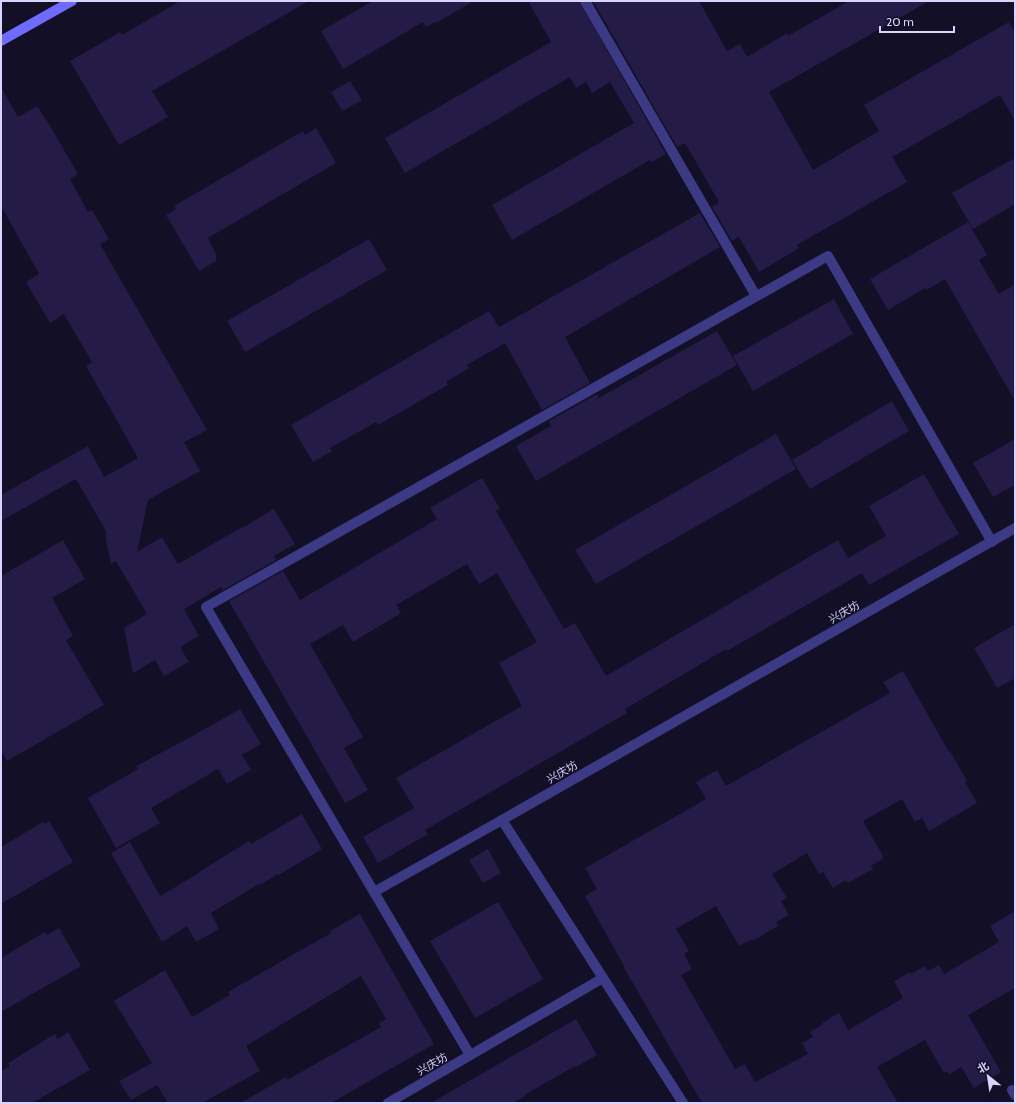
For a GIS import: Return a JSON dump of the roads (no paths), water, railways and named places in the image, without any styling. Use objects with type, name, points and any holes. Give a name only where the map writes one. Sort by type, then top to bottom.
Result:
[{"type":"street","points":[[2,39],[72,1]]},
{"type":"street","points":[[585,1],[756,296]]},
{"type":"street","points":[[470,1055],[206,607],[828,256],[992,542]]},
{"type":"street","name":"兴庆坊","points":[[374,892],[1015,528]]},
{"type":"street","points":[[502,820],[683,1103]]},
{"type":"street","name":"兴庆坊","points":[[388,1103],[603,978]]}]
